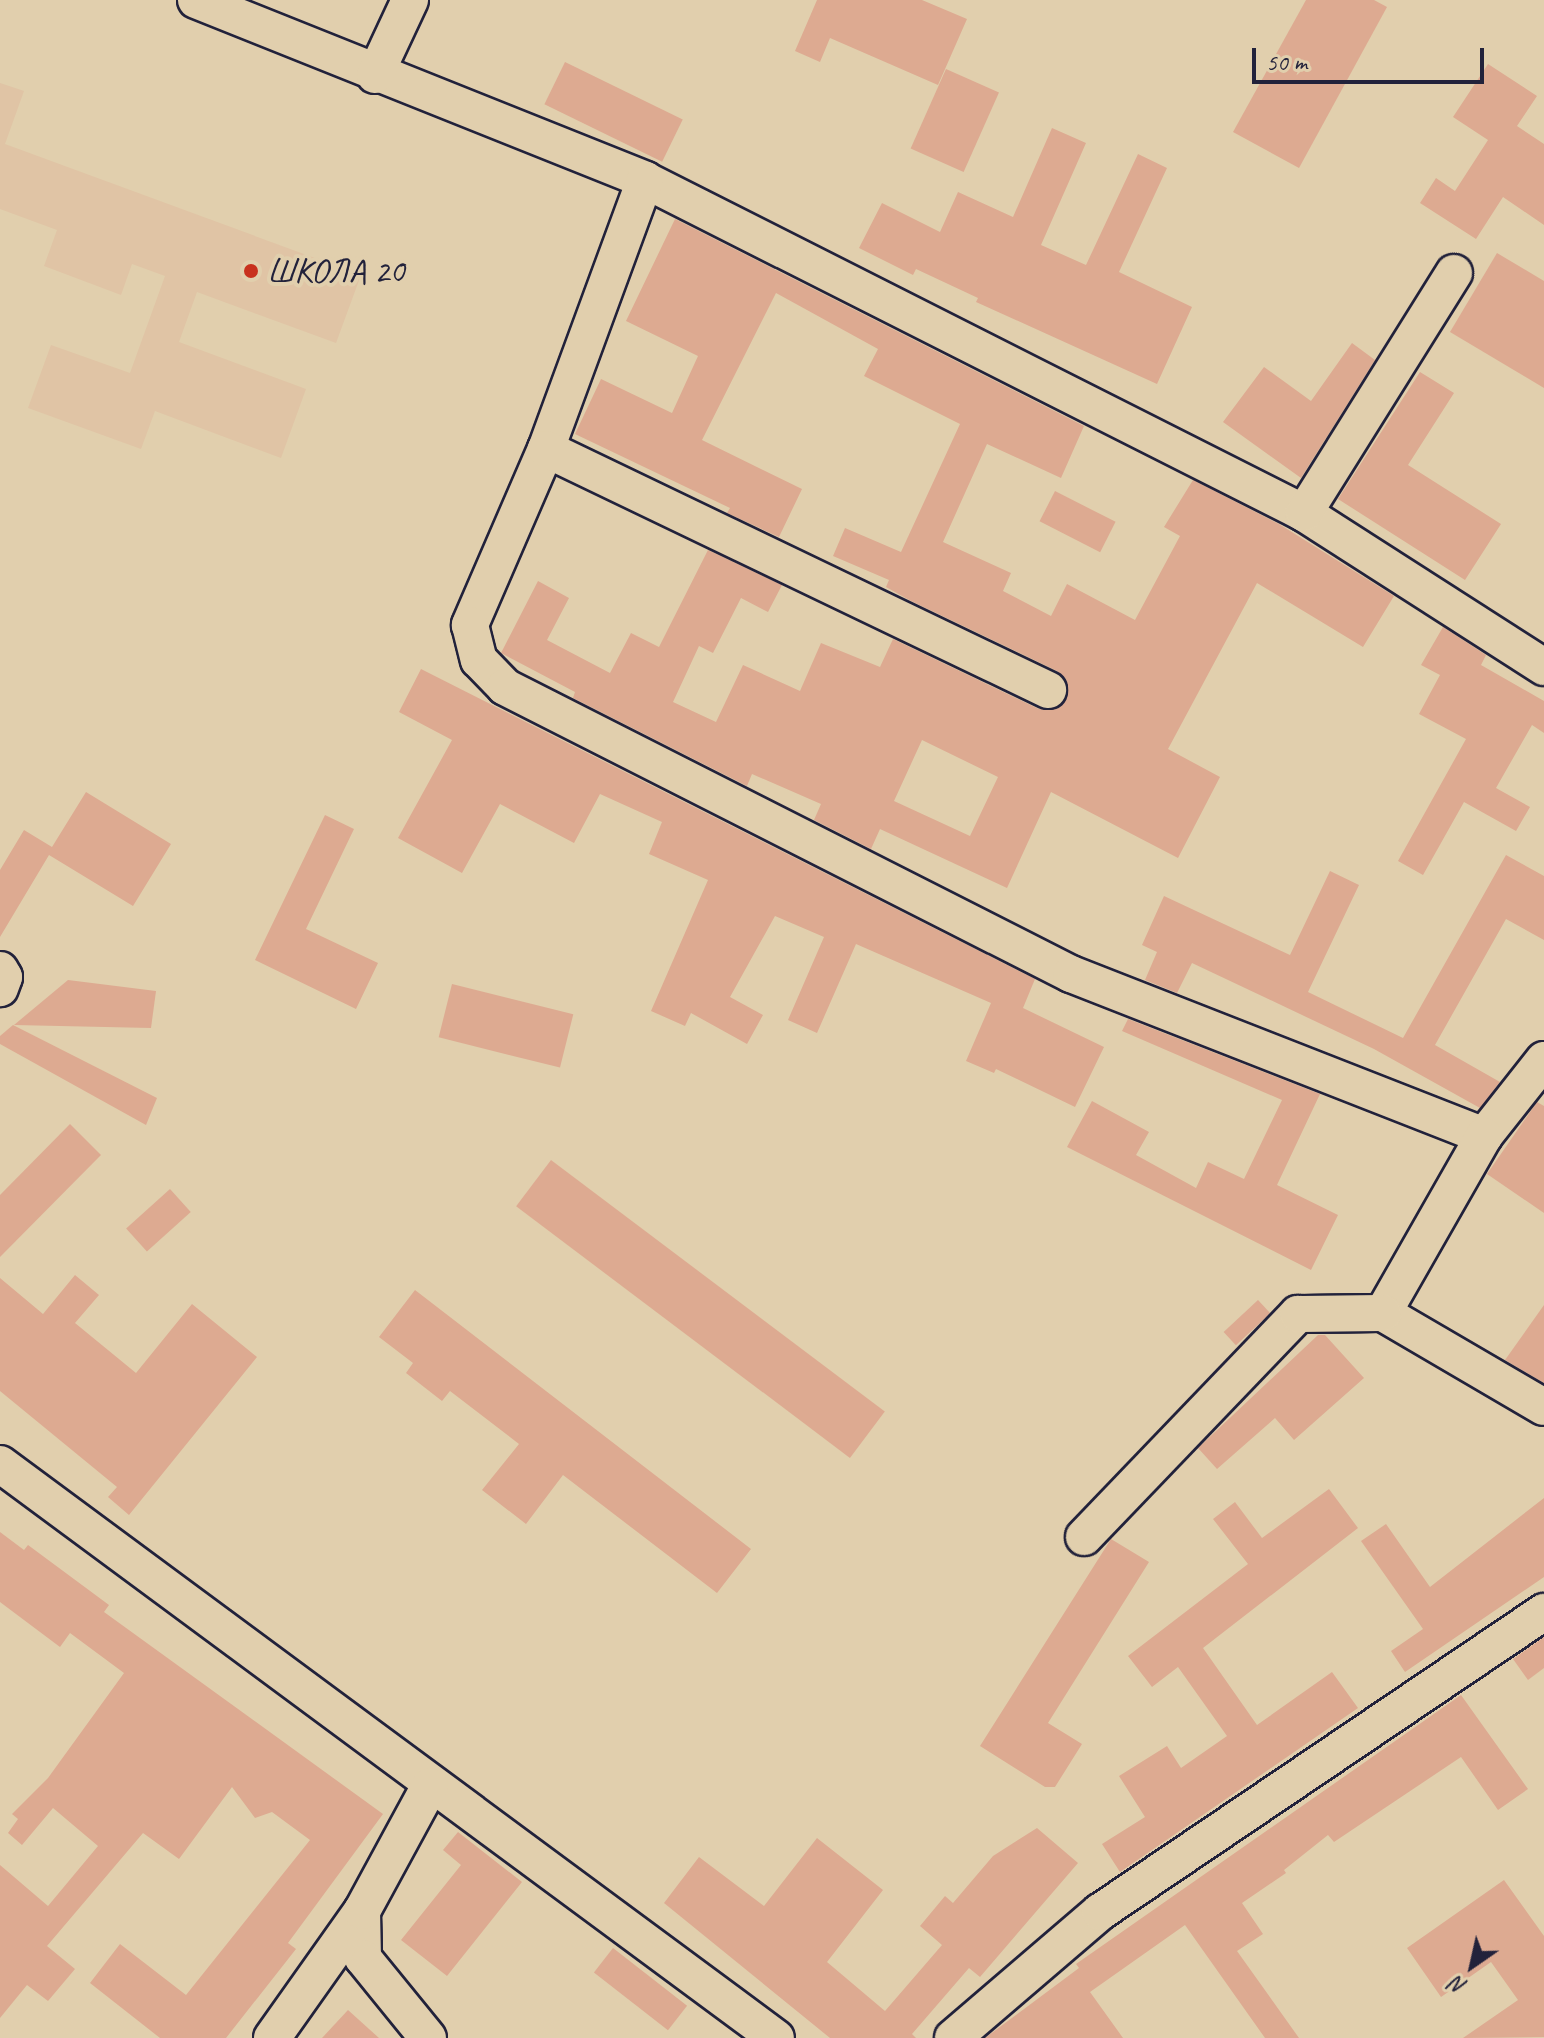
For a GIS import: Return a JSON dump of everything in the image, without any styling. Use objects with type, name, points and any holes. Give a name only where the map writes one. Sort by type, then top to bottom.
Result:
[{"type":"street","points":[[196,0],[375,75],[645,180],[1304,513],[1544,667]]},
{"type":"street","points":[[375,75],[410,0]]},
{"type":"street","points":[[645,180],[546,449],[470,625],[479,660],[505,687],[1071,974],[1484,1136]]},
{"type":"street","points":[[1304,513],[1454,273]]},
{"type":"street","points":[[546,449],[1048,690]]},
{"type":"street","points":[[0,970],[0,988]]},
{"type":"street","points":[[1383,1313],[1484,1136],[1544,1060]]},
{"type":"street","points":[[1084,1537],[1298,1314],[1383,1313],[1544,1407]]},
{"type":"street","points":[[0,1464],[430,1786],[776,2038]]},
{"type":"street","points":[[953,2038],[1100,1912],[1544,1612]]},
{"type":"street","points":[[272,2038],[362,1911],[430,1786]]},
{"type":"street","points":[[362,1911],[363,1958],[428,2038]]},
{"type":"shaded area","name":"ШКОЛА 20","points":[[0,83],[24,91],[5,144],[361,275],[336,343],[197,292],[179,342],[306,389],[281,458],[155,411],[141,449],[28,408],[51,345],[130,373],[165,276],[132,264],[121,295],[44,266],[57,230],[0,209]]},
{"type":"building","points":[[817,0],[922,0],[967,19],[938,85],[830,38],[820,62],[795,51]]},
{"type":"building","points":[[1306,0],[1374,0],[1387,7],[1299,168],[1233,132]]},
{"type":"building","points":[[565,62],[683,119],[662,162],[544,104]]},
{"type":"building","points":[[1488,64],[1537,96],[1517,126],[1544,144],[1544,225],[1503,197],[1476,239],[1420,203],[1436,178],[1455,191],[1488,140],[1453,117]]},
{"type":"building","points":[[946,69],[999,93],[964,172],[911,148]]},
{"type":"building","points":[[1052,128],[1086,143],[1041,245],[1086,265],[1138,154],[1167,168],[1119,272],[1192,307],[1157,384],[976,302],[978,298],[916,269],[913,275],[859,248],[882,203],[940,232],[958,192],[1013,217]]},
{"type":"building","points":[[675,219],[1084,426],[1061,478],[987,444],[943,542],[1011,573],[1003,591],[1051,616],[1067,584],[1135,620],[1180,536],[1164,527],[1193,480],[1279,524],[1394,596],[1363,647],[1257,583],[1168,749],[1220,777],[1178,858],[1051,792],[1007,888],[880,829],[871,849],[814,820],[821,804],[752,774],[747,786],[573,698],[575,692],[501,653],[538,581],[569,598],[547,640],[610,673],[631,633],[659,647],[708,550],[782,585],[768,612],[741,598],[713,653],[699,646],[673,702],[716,722],[743,665],[800,691],[821,643],[880,667],[893,639],[1039,709],[1059,708],[1067,698],[1066,679],[1057,671],[911,601],[886,587],[889,580],[833,556],[845,528],[901,552],[960,424],[864,376],[878,349],[776,293],[702,440],[802,489],[779,537],[727,513],[730,508],[575,434],[601,379],[672,413],[698,356],[626,321]],"holes":[[[922,740],[998,777],[970,836],[894,801]]]},
{"type":"building","points":[[1497,253],[1544,281],[1544,388],[1450,332]]},
{"type":"building","points":[[1352,343],[1375,360],[1301,478],[1223,422],[1264,367],[1311,401]]},
{"type":"building","points":[[1420,372],[1454,393],[1408,465],[1501,524],[1465,580],[1338,499]]},
{"type":"building","points":[[1055,491],[1116,522],[1100,552],[1040,521]]},
{"type":"building","points":[[1443,627],[1486,655],[1481,665],[1544,701],[1544,733],[1532,725],[1496,788],[1530,807],[1516,831],[1464,802],[1423,875],[1398,861],[1466,739],[1419,714],[1440,675],[1421,665]]},
{"type":"building","points":[[421,669],[1035,979],[1023,1008],[1104,1047],[1075,1107],[996,1069],[994,1073],[966,1061],[991,1003],[856,944],[817,1033],[788,1020],[824,937],[775,916],[730,997],[763,1015],[747,1044],[691,1013],[685,1026],[651,1011],[708,880],[649,854],[662,822],[600,794],[574,843],[500,804],[462,873],[398,838],[452,740],[399,712]]},
{"type":"building","points":[[86,792],[171,844],[133,906],[49,855],[0,937],[0,870],[24,830],[52,847]]},
{"type":"building","points":[[325,815],[354,829],[306,929],[378,963],[356,1009],[255,960]]},
{"type":"building","points":[[1506,855],[1544,876],[1544,940],[1506,919],[1435,1045],[1500,1082],[1480,1108],[1374,1049],[1192,963],[1177,993],[1145,980],[1157,952],[1142,945],[1164,896],[1290,955],[1330,871],[1359,885],[1308,992],[1403,1038]]},
{"type":"building","points":[[68,980],[156,991],[151,1028],[14,1025]]},
{"type":"building","points":[[452,984],[573,1014],[560,1068],[439,1037]]},
{"type":"building","points":[[1128,1019],[1320,1094],[1277,1185],[1338,1215],[1311,1270],[1067,1147],[1092,1101],[1149,1132],[1136,1155],[1196,1188],[1208,1162],[1244,1179],[1282,1100],[1122,1031]]},
{"type":"building","points":[[13,1025],[157,1098],[146,1125],[0,1044],[0,1036]]},
{"type":"building","points":[[1537,1102],[1544,1106],[1544,1213],[1487,1174]]},
{"type":"building","points":[[70,1124],[101,1155],[0,1257],[0,1195]]},
{"type":"building","points":[[551,1160],[885,1412],[850,1458],[516,1206]]},
{"type":"building","points":[[170,1189],[191,1212],[147,1252],[126,1228]]},
{"type":"building","points":[[75,1275],[99,1295],[75,1323],[136,1373],[192,1304],[257,1357],[129,1515],[108,1497],[117,1487],[0,1391],[0,1278],[43,1314]]},
{"type":"building","points":[[415,1290],[751,1549],[717,1593],[563,1475],[526,1524],[482,1490],[519,1444],[450,1391],[442,1401],[406,1373],[413,1363],[379,1337]]},
{"type":"building","points":[[1258,1300],[1270,1313],[1236,1345],[1224,1332]]},
{"type":"building","points":[[1544,1305],[1544,1383],[1505,1360]]},
{"type":"building","points":[[1318,1335],[1325,1335],[1364,1378],[1294,1440],[1275,1418],[1217,1469],[1198,1448]]},
{"type":"building","points":[[1329,1489],[1358,1528],[1203,1648],[1257,1725],[1332,1672],[1358,1708],[1120,1872],[1102,1844],[1145,1817],[1119,1776],[1167,1746],[1181,1768],[1227,1736],[1178,1667],[1152,1687],[1128,1656],[1248,1564],[1213,1519],[1235,1502],[1262,1538]]},
{"type":"building","points":[[1544,1498],[1544,1577],[1405,1672],[1391,1651],[1423,1629],[1361,1541],[1386,1524],[1430,1587]]},
{"type":"building","points":[[0,1532],[24,1550],[28,1545],[109,1605],[104,1612],[383,1814],[288,1943],[296,1949],[226,2038],[160,2038],[90,1983],[120,1944],[186,1995],[310,1840],[272,1812],[255,1818],[232,1787],[179,1859],[143,1833],[47,1946],[75,1969],[48,2001],[27,1985],[0,2018],[0,1865],[48,1906],[98,1846],[53,1808],[22,1845],[8,1833],[18,1819],[12,1814],[48,1778],[124,1673],[70,1633],[60,1647],[0,1602]]},
{"type":"building","points":[[1111,1539],[1149,1562],[1048,1723],[1082,1744],[1055,1787],[1045,1787],[980,1746]]},
{"type":"building","points":[[1544,1637],[1544,1668],[1528,1680],[1513,1659]]},
{"type":"building","points":[[1461,1695],[1528,1789],[1498,1810],[1461,1757],[1334,1842],[1328,1835],[1284,1870],[1286,1873],[1242,1903],[1263,1934],[1237,1951],[1299,2038],[1265,2038],[1185,1925],[1090,1992],[1123,2038],[985,2038],[1079,1968],[1076,1964]]},
{"type":"building","points":[[1037,1828],[1078,1863],[980,1977],[969,1968],[912,2034],[916,2038],[830,2038],[664,1903],[699,1857],[764,1906],[817,1838],[883,1890],[827,1962],[885,2011],[942,1945],[920,1926],[945,1896],[953,1903],[993,1856]]},
{"type":"building","points":[[458,1832],[522,1882],[447,1976],[401,1940],[461,1865],[443,1850]]},
{"type":"building","points":[[1504,1880],[1544,1936],[1544,2037],[1463,2038],[1518,2000],[1491,1962],[1441,1997],[1407,1948]]},
{"type":"building","points":[[613,1948],[687,2006],[668,2030],[594,1972]]},
{"type":"building","points":[[348,2010],[379,2038],[322,2038]]},
{"type":"place","name":"ШКОЛА 20","points":[[251,271]]}]
